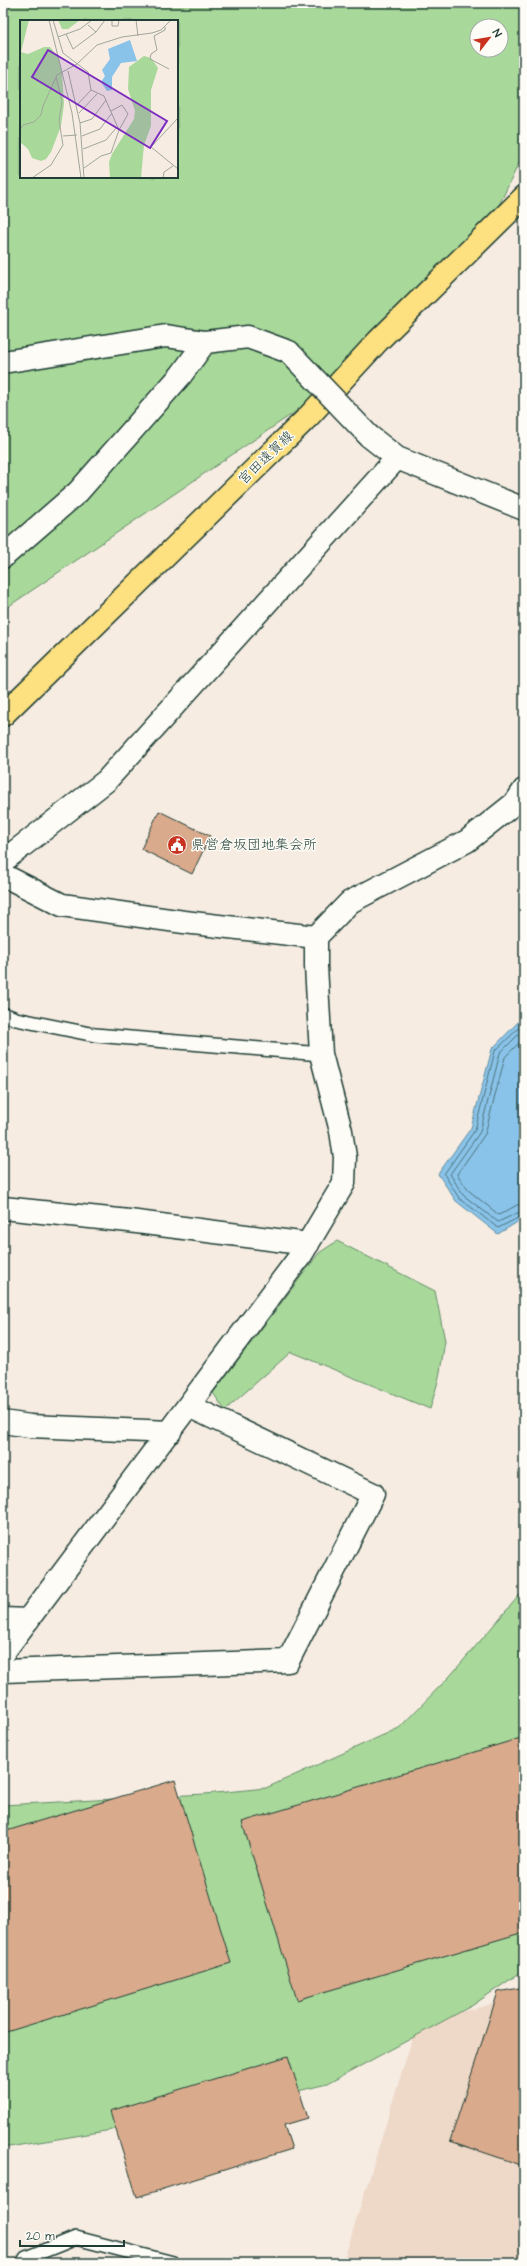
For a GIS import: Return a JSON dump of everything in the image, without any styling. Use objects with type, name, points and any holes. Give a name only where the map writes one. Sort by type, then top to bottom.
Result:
[{"type":"main road","name":"宮田遠賀線","points":[[3,715],[308,417],[378,341],[524,197]]},
{"type":"street","points":[[3,362],[166,336],[205,342],[248,337],[289,352],[369,436],[397,458],[524,509]]},
{"type":"street","points":[[3,557],[78,492],[181,376],[205,342]]},
{"type":"street","points":[[3,861],[106,781],[397,458]]},
{"type":"street","points":[[3,1654],[170,1432],[308,1244],[344,1183],[345,1157],[341,1131],[321,1054],[316,966],[316,937],[350,902],[467,841],[516,802],[524,790]]},
{"type":"street","points":[[3,875],[62,905],[184,922],[316,937]]},
{"type":"street","points":[[3,1208],[129,1221],[308,1244]]},
{"type":"street","points":[[3,1671],[288,1661],[373,1494],[189,1406]]},
{"type":"street","points":[[3,1422],[30,1426],[170,1432]]},
{"type":"street","points":[[3,1619],[28,1620]]},
{"type":"lane","points":[[3,1014],[16,1020],[95,1035],[321,1054]]},
{"type":"lane","points":[[24,2263],[26,2258],[76,2238],[174,2263]]},
{"type":"shaded area","points":[[524,1996],[524,2263],[343,2263],[417,2023]]},
{"type":"green space","points":[[3,3],[524,3],[524,152],[494,216],[329,389],[3,610]]},
{"type":"green space","points":[[337,1241],[435,1291],[445,1341],[439,1378],[430,1409],[291,1352],[225,1410],[213,1393],[319,1253]]},
{"type":"green space","points":[[524,1590],[524,1970],[473,2005],[327,2084],[190,2117],[3,2148],[3,1805],[205,1794],[266,1788],[399,1728],[450,1676]]},
{"type":"water","points":[[521,1019],[524,1019],[524,1218],[498,1234],[456,1201],[438,1174],[471,1128],[492,1049]]},
{"type":"building","points":[[159,811],[210,836],[192,874],[141,849]]},
{"type":"building","points":[[524,1737],[524,1932],[297,2000],[242,1822]]},
{"type":"building","points":[[175,1780],[231,1963],[3,2033],[3,1832]]},
{"type":"building","points":[[524,1987],[524,2166],[450,2141],[498,1992]]},
{"type":"building","points":[[288,2056],[308,2118],[284,2125],[292,2149],[137,2197],[110,2111]]},
{"type":"place","name":"県営倉坂団地集会所","points":[[177,845]]}]
